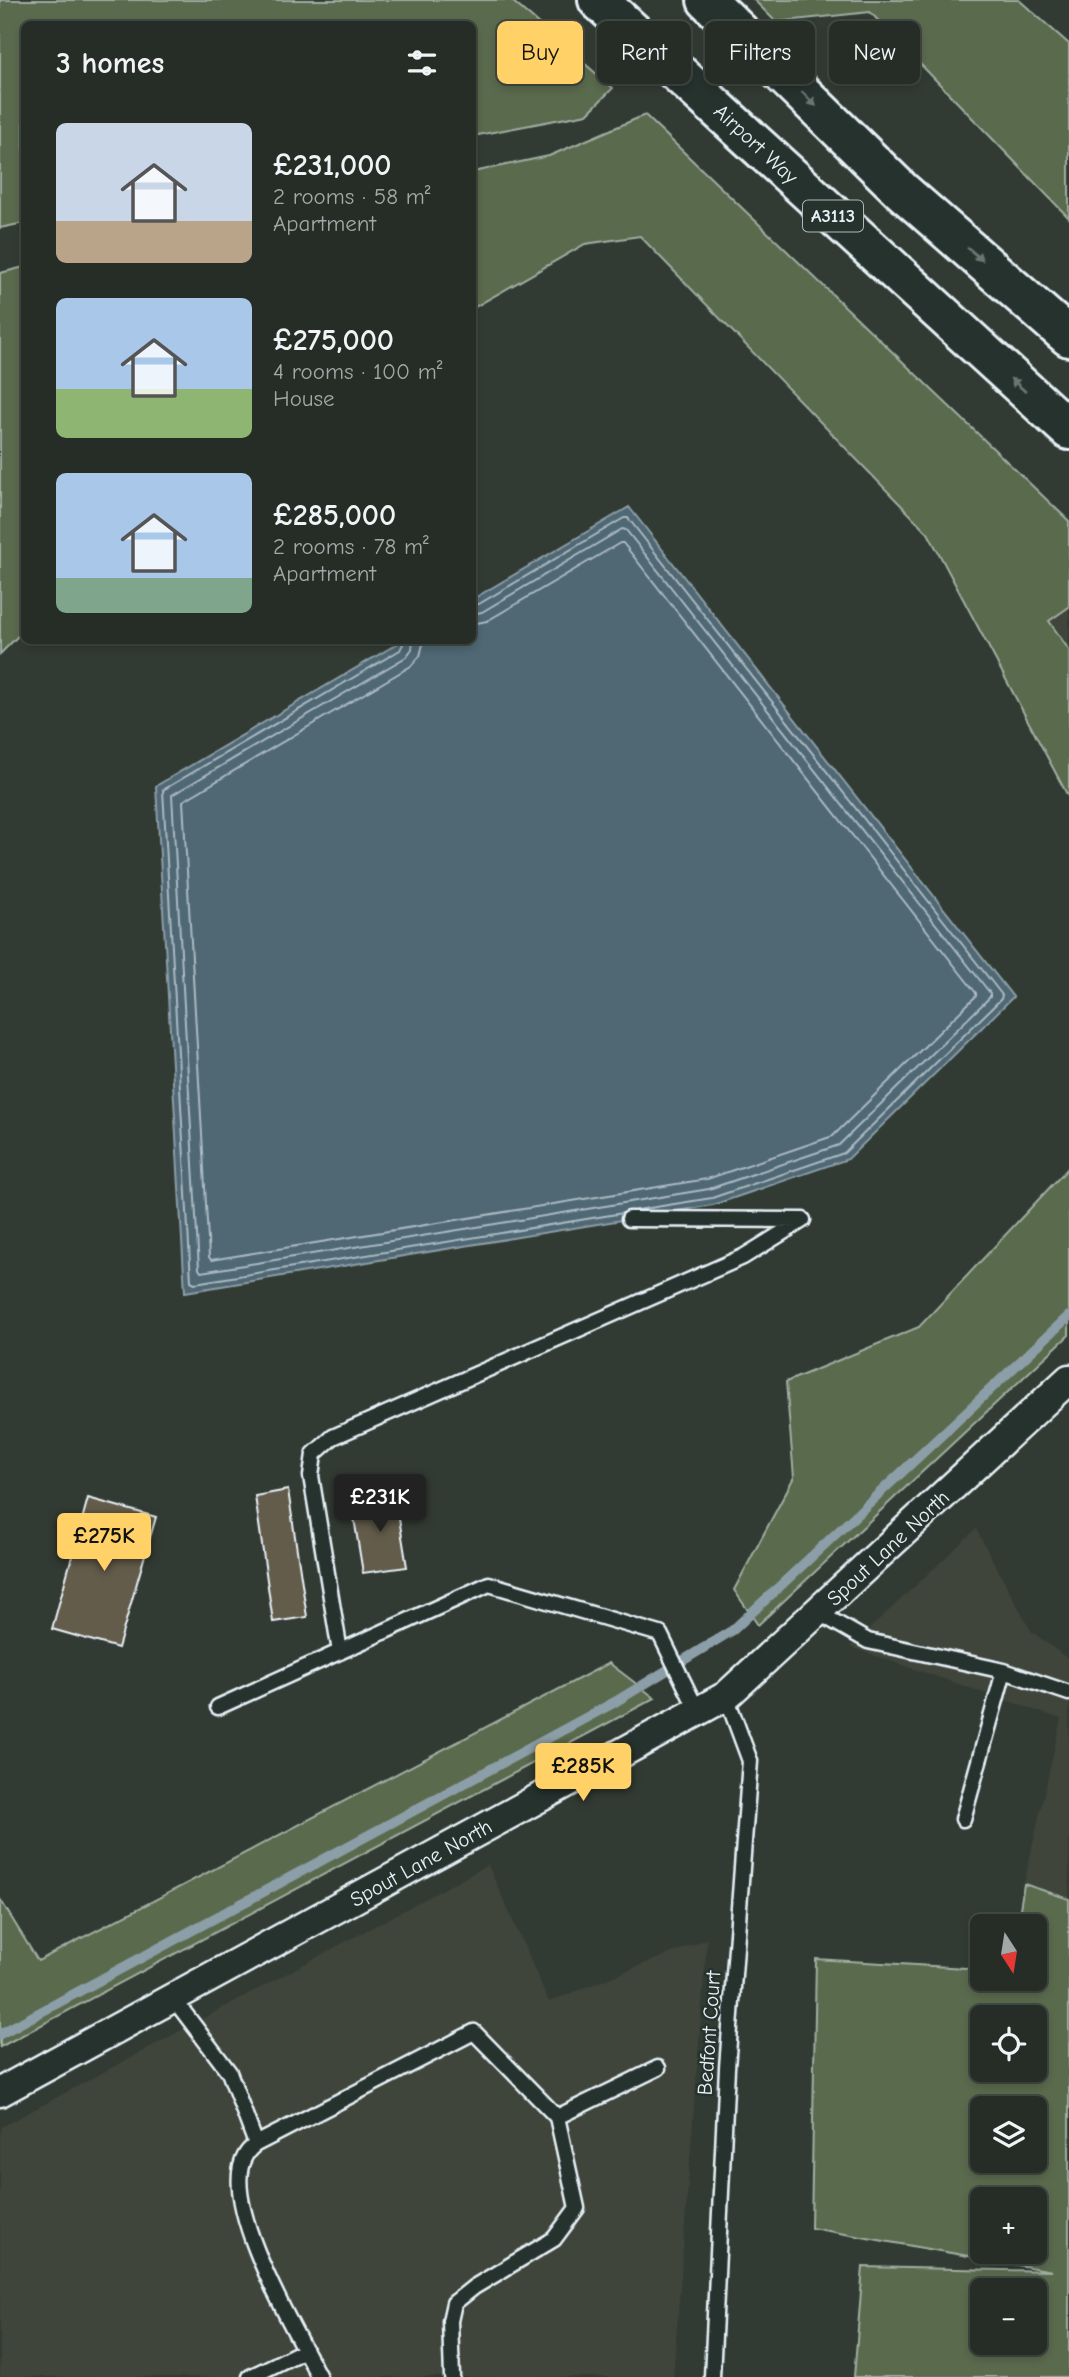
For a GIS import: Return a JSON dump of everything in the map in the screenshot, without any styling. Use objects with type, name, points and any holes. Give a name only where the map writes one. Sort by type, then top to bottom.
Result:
[{"type":"highway","name":"Airport Way","points":[[598,0],[1063,427]]},
{"type":"highway","points":[[707,0],[902,191],[1069,337]]},
{"type":"street","name":"Spout Lane North","points":[[0,2092],[726,1696],[819,1613],[1069,1379]]},
{"type":"lane","points":[[340,1653],[311,1476],[314,1454],[333,1437],[743,1257],[803,1220],[629,1219]]},
{"type":"lane","points":[[218,1707],[489,1584],[660,1634],[698,1712]]},
{"type":"lane","points":[[819,1613],[868,1641],[1004,1671],[1069,1693]]},
{"type":"lane","points":[[963,1819],[1004,1671]]},
{"type":"lane","name":"Bedfont Court","points":[[712,2377],[727,2068],[750,1761],[726,1696]]},
{"type":"lane","points":[[173,1998],[229,2072],[256,2144]]},
{"type":"lane","points":[[319,2377],[261,2266],[242,2200],[240,2178],[244,2157],[256,2144],[474,2032],[557,2117],[577,2208],[554,2239],[474,2287],[454,2303],[450,2321],[452,2377]]},
{"type":"lane","points":[[557,2117],[658,2068]]},
{"type":"lane","points":[[250,2377],[305,2350]]},
{"type":"shaded area","points":[[1069,607],[1069,650],[1049,621]]},
{"type":"shaded area","points":[[976,1529],[1031,1631],[1069,1660],[1069,1899],[1024,1884],[1061,1719],[850,1647]]},
{"type":"shaded area","points":[[488,1865],[549,2002],[707,1939],[673,2377],[0,2377],[2,2127]]},
{"type":"green space","points":[[0,0],[511,0],[535,21],[497,21],[497,84],[583,84],[583,62],[597,74],[597,84],[608,84],[613,88],[587,114],[476,135],[476,21],[21,21],[21,224],[0,228]]},
{"type":"green space","points":[[754,0],[1019,0],[1069,44],[1069,218],[920,64],[920,21],[879,21],[870,12],[775,21]]},
{"type":"green space","points":[[645,115],[1069,521],[1069,607],[1049,621],[1069,650],[1069,798],[928,533],[640,236],[585,244],[476,306],[476,171],[549,156]]},
{"type":"green space","points":[[21,268],[21,633],[0,654],[0,273]]},
{"type":"green space","points":[[1069,1167],[1069,1335],[758,1625],[734,1590],[794,1477],[786,1382],[919,1327]]},
{"type":"green space","points":[[609,1663],[655,1698],[0,2047],[0,1899],[38,1961]]},
{"type":"green space","points":[[1024,1884],[1069,1899],[1069,2377],[854,2377],[863,2267],[1052,2271],[1013,2264],[1047,2264],[1047,2187],[970,2187],[970,2256],[811,2228],[816,1959],[970,1968],[970,1992],[1046,1992],[1047,1914],[1019,1914]]},
{"type":"water","points":[[629,507],[1013,997],[848,1159],[713,1205],[185,1292],[156,786],[397,644],[476,644],[476,597]]},
{"type":"building","points":[[394,1488],[407,1567],[363,1573],[353,1512],[371,1509],[369,1492]]},
{"type":"building","points":[[288,1490],[307,1617],[273,1622],[255,1496]]},
{"type":"building","points":[[88,1498],[156,1517],[118,1648],[52,1629]]},
{"type":"waterway","points":[[0,2034],[615,1702],[733,1630],[1069,1316]]}]
